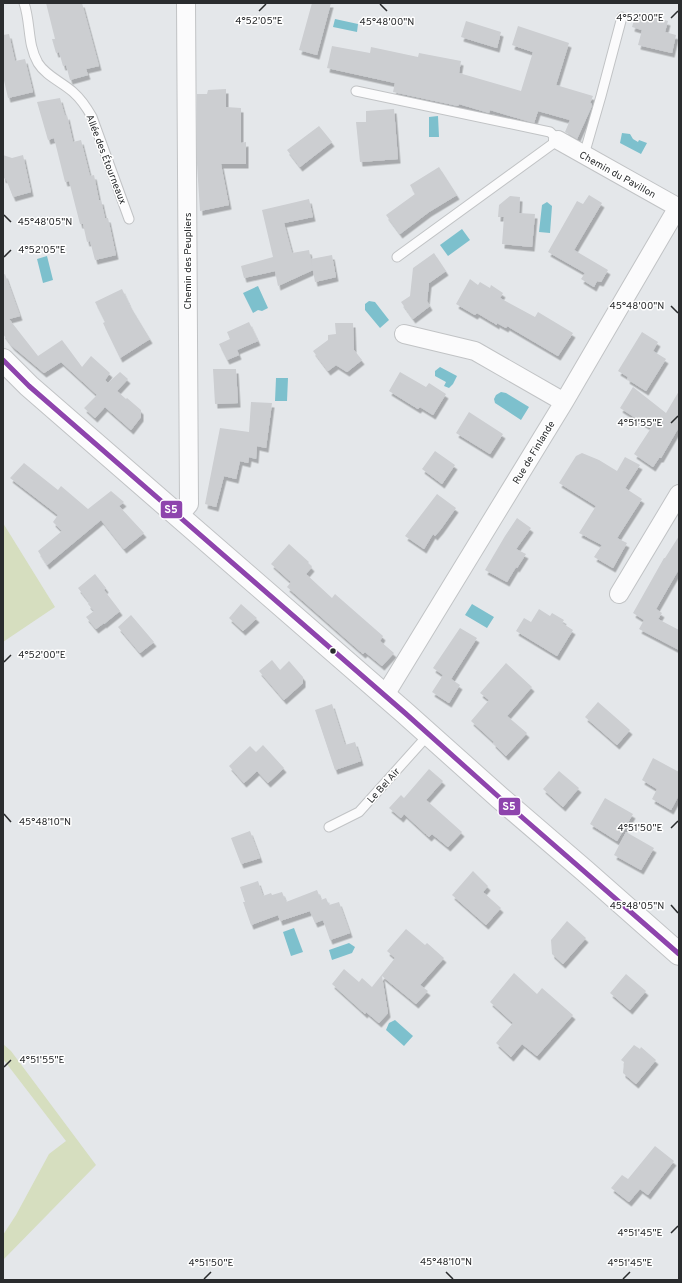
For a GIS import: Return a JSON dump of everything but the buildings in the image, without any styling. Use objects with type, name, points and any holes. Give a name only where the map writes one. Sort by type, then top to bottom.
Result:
[{"type":"street","name":"Chemin des Peupliers","points":[[179,516],[189,504],[186,3]]},
{"type":"street","name":"Chemin du Pavillon","points":[[558,140],[678,207]]},
{"type":"street","name":"Rue de Finlande","points":[[385,695],[564,402],[678,207]]},
{"type":"street","points":[[404,334],[475,351],[564,402]]},
{"type":"street","points":[[3,360],[29,386],[430,734],[679,954]]},
{"type":"street","points":[[619,594],[679,494]]},
{"type":"lane","name":"Allée des Étourneaux","points":[[24,3],[27,11],[30,42],[33,55],[39,65],[48,74],[73,92],[84,103],[92,117],[129,219]]},
{"type":"lane","points":[[584,155],[622,17]]},
{"type":"lane","points":[[356,91],[550,132],[558,140],[397,257]]},
{"type":"lane","name":"Le Bel Air","points":[[329,827],[358,812],[430,734]]},
{"type":"green space","points":[[3,523],[55,607],[3,642]]},
{"type":"green space","points":[[3,1044],[11,1051],[96,1165],[3,1260],[3,1235],[16,1215],[49,1154],[66,1141],[3,1059]]},
{"type":"water","points":[[335,19],[358,24],[357,32],[333,27]]},
{"type":"water","points":[[438,116],[439,137],[429,137],[429,117]]},
{"type":"water","points":[[622,133],[630,134],[633,139],[638,142],[639,140],[647,143],[641,154],[620,143]]},
{"type":"water","points":[[547,202],[552,206],[550,233],[539,232],[542,205]]},
{"type":"water","points":[[462,229],[470,240],[448,256],[440,245]]},
{"type":"water","points":[[47,256],[53,280],[43,283],[37,259]]},
{"type":"water","points":[[258,286],[268,308],[262,311],[258,310],[253,313],[243,293]]},
{"type":"water","points":[[369,301],[375,302],[389,320],[380,328],[365,310],[365,304]]},
{"type":"water","points":[[440,367],[457,376],[449,388],[444,386],[446,382],[435,376],[435,371]]},
{"type":"water","points":[[276,378],[288,378],[287,401],[275,401]]},
{"type":"water","points":[[501,392],[506,393],[529,407],[521,420],[495,403],[494,399],[496,395]]},
{"type":"water","points":[[472,604],[494,617],[487,628],[465,615]]},
{"type":"water","points":[[294,928],[303,952],[291,956],[283,932]]},
{"type":"water","points":[[349,943],[355,947],[352,953],[332,960],[329,950]]},
{"type":"water","points":[[395,1020],[413,1036],[404,1046],[386,1030],[389,1023]]},
{"type":"transit line","name":"S5","points":[[3,360],[29,386],[679,954]]}]
